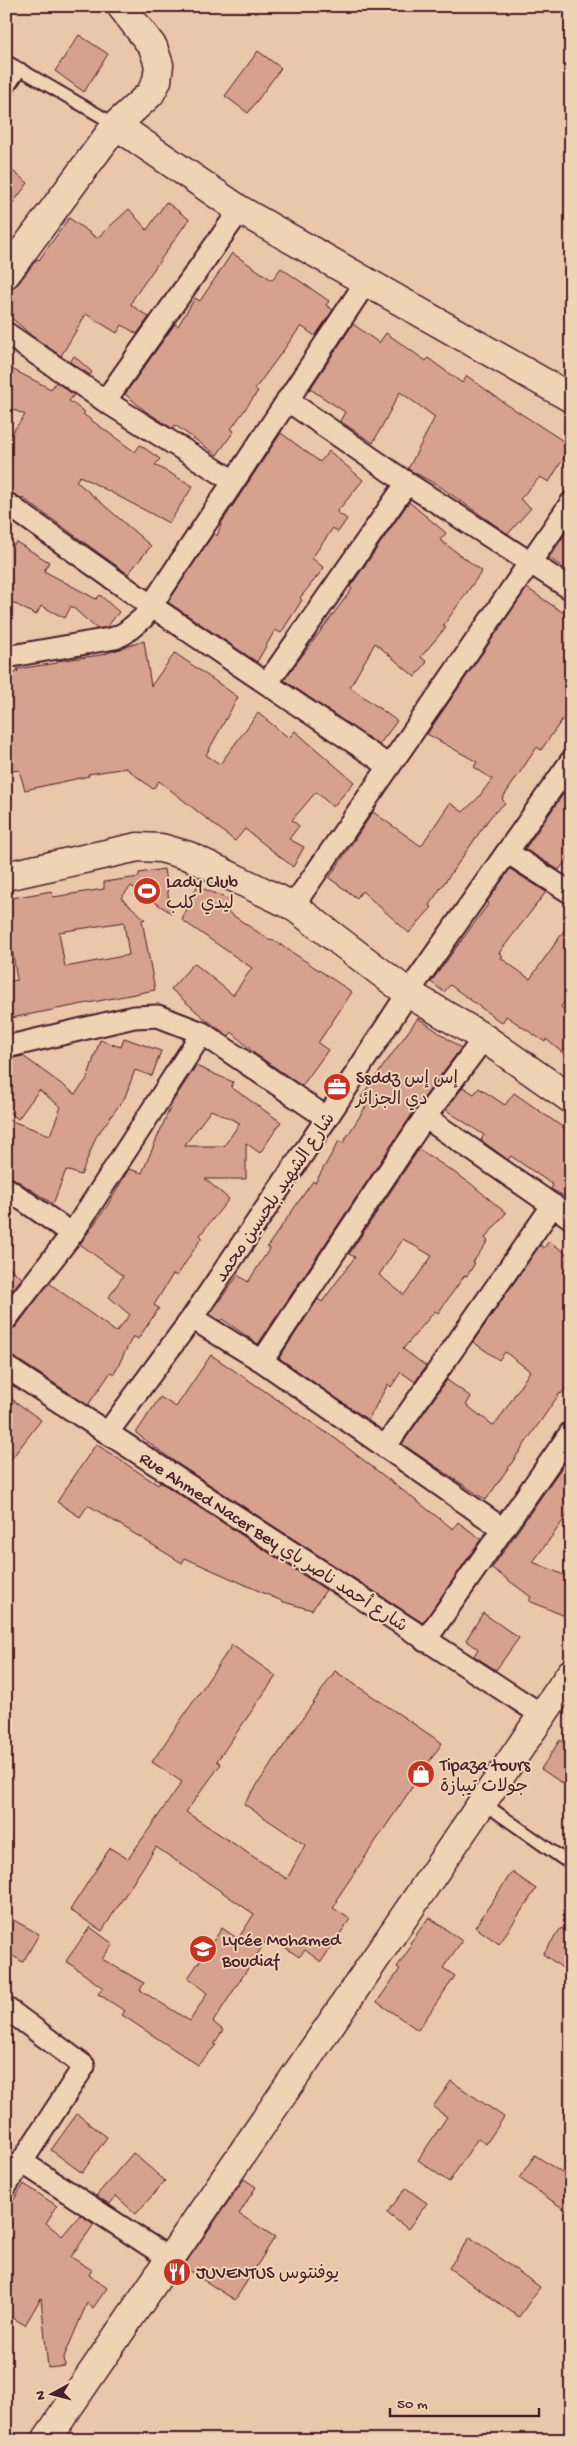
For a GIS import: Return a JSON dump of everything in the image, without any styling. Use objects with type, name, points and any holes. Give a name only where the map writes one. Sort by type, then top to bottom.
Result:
[{"type":"street","points":[[6,274],[116,125],[150,94],[158,81],[159,65],[153,47],[121,6]]},
{"type":"street","points":[[116,125],[240,210],[571,398]]},
{"type":"street","points":[[105,401],[240,210]]},
{"type":"street","points":[[6,657],[115,638],[134,626],[150,605],[366,282]]},
{"type":"street","points":[[6,333],[105,401],[232,480]]},
{"type":"street","points":[[286,400],[407,483],[571,589]]},
{"type":"street","points":[[268,682],[407,483]]},
{"type":"street","points":[[6,503],[150,605],[268,682],[389,766]]},
{"type":"street","points":[[293,906],[571,503]]},
{"type":"street","name":"شارع الشهيد بلحسين محمد","points":[[108,1432],[192,1318],[327,1118],[408,993],[571,761]]},
{"type":"street","points":[[6,876],[138,847],[161,848],[189,856],[293,906],[408,993],[484,1038],[571,1099]]},
{"type":"street","points":[[507,852],[571,893]]},
{"type":"street","points":[[6,1047],[143,1015],[158,1016],[202,1033],[327,1118]]},
{"type":"street","points":[[6,1319],[72,1234],[202,1033]]},
{"type":"street","points":[[262,1361],[425,1117],[484,1038]]},
{"type":"street","points":[[425,1117],[571,1218]]},
{"type":"street","points":[[6,1188],[72,1234]]},
{"type":"street","points":[[386,1447],[553,1205]]},
{"type":"street","points":[[192,1318],[262,1361],[503,1529]]},
{"type":"street","name":"Rue Ahmed Nacer Bey شارع أحمد ناصر باي","points":[[6,1366],[425,1641],[542,1715]]},
{"type":"street","points":[[425,1641],[571,1432]]},
{"type":"street","points":[[46,2440],[571,1673]]},
{"type":"street","points":[[6,2008],[84,2066],[13,2171],[170,2259]]},
{"type":"lane","points":[[6,61],[116,125]]},
{"type":"lane","points":[[6,91],[21,70]]},
{"type":"lane","points":[[482,1802],[563,1859],[571,1856]]},
{"type":"building","points":[[79,35],[108,54],[84,92],[55,71]]},
{"type":"building","points":[[258,51],[281,68],[248,113],[225,96]]},
{"type":"building","points":[[6,166],[28,183],[6,212]]},
{"type":"building","points":[[166,202],[189,219],[133,299],[131,305],[149,317],[137,334],[122,325],[117,333],[86,314],[61,356],[32,336],[6,313],[6,290],[18,284],[37,259],[39,260],[69,218],[97,238],[129,209],[147,230]]},
{"type":"building","points":[[232,253],[272,280],[281,268],[329,301],[326,305],[333,310],[315,336],[301,326],[255,389],[258,391],[231,429],[234,431],[217,455],[175,425],[173,429],[144,410],[125,394],[175,324],[178,326],[195,298],[200,301]]},
{"type":"building","points":[[353,324],[379,343],[386,333],[426,361],[428,358],[462,383],[467,376],[571,446],[549,482],[540,477],[520,499],[531,508],[508,534],[439,486],[408,469],[435,417],[400,392],[373,443],[340,421],[345,412],[310,389]]},
{"type":"building","points":[[74,356],[92,372],[90,375],[70,362]]},
{"type":"building","points":[[6,366],[51,389],[56,382],[74,395],[69,401],[85,412],[83,414],[135,452],[140,445],[160,459],[155,465],[193,486],[169,523],[80,476],[76,481],[151,546],[128,574],[24,499],[6,491],[6,441],[25,415],[6,406]]},
{"type":"building","points":[[281,433],[320,462],[329,451],[363,480],[337,512],[347,519],[338,532],[333,528],[312,558],[324,568],[300,598],[302,600],[281,633],[275,630],[257,662],[168,602],[214,533],[217,536],[222,522]]},
{"type":"building","points":[[409,502],[446,533],[440,540],[482,571],[443,626],[446,627],[421,657],[427,662],[415,677],[375,643],[350,687],[397,721],[379,745],[284,680],[352,589],[350,587]]},
{"type":"building","points":[[571,525],[571,573],[549,558]]},
{"type":"building","points":[[6,541],[13,546],[16,542],[49,562],[44,571],[96,599],[100,595],[119,612],[107,627],[97,629],[71,606],[65,618],[41,606],[36,615],[6,599]]},
{"type":"building","points":[[527,588],[571,618],[571,707],[541,750],[537,747],[502,799],[505,803],[491,816],[429,905],[432,907],[409,933],[362,891],[357,898],[329,878],[373,812],[421,846],[450,803],[463,812],[478,798],[492,779],[474,767],[477,762],[427,734]]},
{"type":"building","points":[[144,641],[151,686],[175,653],[238,697],[206,755],[220,764],[258,713],[289,738],[295,731],[354,782],[333,807],[316,792],[292,820],[299,826],[289,839],[304,847],[293,867],[245,829],[235,841],[159,781],[153,789],[126,768],[88,774],[89,776],[25,790],[19,770],[6,772],[6,674],[18,672],[17,669],[57,663],[57,661],[101,655]]},
{"type":"building","points":[[571,783],[571,854],[559,870],[525,849]]},
{"type":"building","points":[[164,869],[171,913],[131,886],[121,898],[145,919],[142,920],[155,990],[6,1019],[6,982],[17,980],[9,929],[6,929],[6,899],[52,891],[53,897],[104,889],[104,882],[139,877],[139,873]],"holes":[[[124,922],[129,955],[65,967],[59,932]]]},
{"type":"building","points":[[510,869],[546,892],[499,953],[503,956],[501,958],[530,979],[571,921],[571,991],[561,1007],[571,1017],[571,1060],[546,1039],[545,1042],[506,1016],[502,1023],[450,985],[444,992],[431,982],[489,903],[487,902]]},
{"type":"building","points":[[197,886],[230,900],[225,910],[352,992],[318,1043],[328,1050],[302,1086],[254,1053],[232,1032],[229,1036],[205,1019],[171,989],[194,963],[233,995],[252,968],[182,920]]},
{"type":"building","points":[[418,1018],[461,1048],[415,1110],[258,1344],[222,1319],[220,1321],[210,1314],[238,1275],[248,1282],[270,1248],[267,1247],[313,1181],[315,1183],[339,1141],[343,1143],[368,1103],[361,1097]]},
{"type":"building","points":[[124,1038],[161,1051],[152,1076],[135,1070],[125,1097],[96,1137],[81,1175],[66,1170],[53,1204],[13,1178],[6,1176],[6,1119],[50,1135],[61,1107],[39,1090],[18,1119],[6,1110],[6,1068],[13,1058],[23,1056],[75,1094],[87,1079],[100,1040],[121,1047]]},
{"type":"building","points":[[196,1066],[233,1082],[231,1087],[281,1122],[260,1153],[246,1143],[246,1179],[205,1179],[229,1199],[200,1235],[202,1237],[177,1276],[173,1274],[154,1305],[159,1308],[138,1339],[133,1336],[114,1374],[111,1372],[88,1405],[6,1352],[6,1331],[16,1327],[49,1283],[116,1332],[130,1315],[109,1297],[123,1276],[80,1244],[107,1206],[129,1169],[142,1173],[173,1101]],"holes":[[[211,1110],[240,1123],[224,1146],[184,1146]]]},
{"type":"building","points":[[463,1087],[474,1094],[479,1088],[505,1105],[514,1093],[571,1133],[571,1200],[551,1189],[553,1185],[511,1156],[508,1160],[481,1140],[484,1135],[446,1110]]},
{"type":"building","points":[[419,1149],[470,1183],[506,1213],[485,1238],[488,1241],[473,1262],[475,1263],[467,1276],[465,1275],[438,1313],[435,1311],[403,1349],[426,1366],[415,1382],[401,1372],[391,1387],[388,1384],[368,1420],[279,1358],[318,1299],[322,1302],[355,1257],[349,1254]],"holes":[[[403,1239],[432,1256],[404,1295],[379,1275]]]},
{"type":"building","points":[[549,1241],[571,1257],[571,1381],[560,1393],[486,1500],[402,1444],[447,1380],[471,1397],[466,1405],[493,1425],[498,1421],[530,1371],[505,1352],[499,1360],[473,1342],[540,1245],[544,1248]]},
{"type":"building","points":[[6,1265],[22,1278],[6,1298]]},
{"type":"building","points":[[211,1355],[336,1439],[453,1529],[458,1522],[481,1539],[423,1623],[175,1462],[136,1433],[160,1397],[176,1407]]},
{"type":"building","points":[[6,1395],[41,1420],[6,1466]]},
{"type":"building","points":[[96,1444],[158,1485],[160,1482],[326,1590],[312,1610],[284,1602],[185,1558],[182,1563],[88,1505],[80,1517],[57,1502]]},
{"type":"building","points":[[571,1454],[571,1510],[533,1562],[571,1578],[571,1601],[565,1616],[529,1601],[531,1597],[492,1568]]},
{"type":"building","points":[[483,1613],[519,1638],[496,1670],[474,1656],[478,1649],[466,1640]]},
{"type":"building","points":[[232,1645],[276,1676],[217,1761],[221,1764],[186,1812],[287,1879],[305,1845],[244,1804],[335,1671],[442,1743],[336,1900],[338,1901],[333,1908],[350,1919],[321,1962],[305,1950],[299,1957],[269,1936],[213,2022],[223,2030],[214,2044],[216,2045],[198,2065],[122,2015],[125,2011],[98,1994],[103,1988],[66,1961],[90,1927],[113,1944],[102,1959],[144,1983],[140,1990],[190,2021],[207,1993],[188,1978],[222,1928],[238,1939],[254,1914],[156,1847],[102,1931],[70,1910],[110,1848],[128,1859],[182,1782],[152,1762]]},
{"type":"building","points":[[560,1740],[571,1748],[571,1789],[541,1769]]},
{"type":"building","points":[[512,1872],[536,1889],[499,1944],[475,1927]]},
{"type":"building","points":[[6,1916],[39,1934],[23,1962],[6,1952]]},
{"type":"building","points":[[429,1917],[462,1941],[443,1968],[455,1976],[418,2030],[377,2002],[400,1969],[397,1967],[412,1945],[410,1943]]},
{"type":"building","points":[[561,1928],[571,1934],[571,1974],[543,1954]]},
{"type":"building","points":[[451,2081],[504,2117],[486,2144],[478,2138],[449,2182],[418,2160],[447,2117],[433,2107]]},
{"type":"building","points":[[77,2114],[107,2137],[82,2173],[51,2150]]},
{"type":"building","points":[[133,2153],[165,2181],[136,2214],[116,2196],[110,2204],[96,2196]]},
{"type":"building","points":[[535,2155],[571,2179],[571,2214],[519,2178]]},
{"type":"building","points":[[244,2179],[256,2187],[239,2214],[275,2237],[235,2300],[183,2267]]},
{"type":"building","points":[[24,2184],[57,2206],[46,2223],[62,2236],[80,2215],[94,2224],[71,2257],[92,2270],[89,2275],[107,2288],[93,2308],[87,2303],[64,2357],[65,2366],[48,2368],[41,2298],[25,2325],[6,2314],[6,2212]]},
{"type":"building","points":[[406,2188],[427,2203],[408,2229],[387,2213]]},
{"type":"building","points":[[470,2237],[540,2287],[519,2317],[449,2268]]},
{"type":"place","name":"Lady Club ليدي كلب","points":[[147,891]]},
{"type":"place","name":"Ssddz إس إس دي الجزائر","points":[[337,1087]]},
{"type":"place","name":"Tipaza tours جولات تيبازة","points":[[421,1774]]},
{"type":"place","name":"Lycée Mohamed Boudiaf","points":[[203,1949]]},
{"type":"place","name":"JUVENTUS يوفنتوس","points":[[177,2272]]}]
